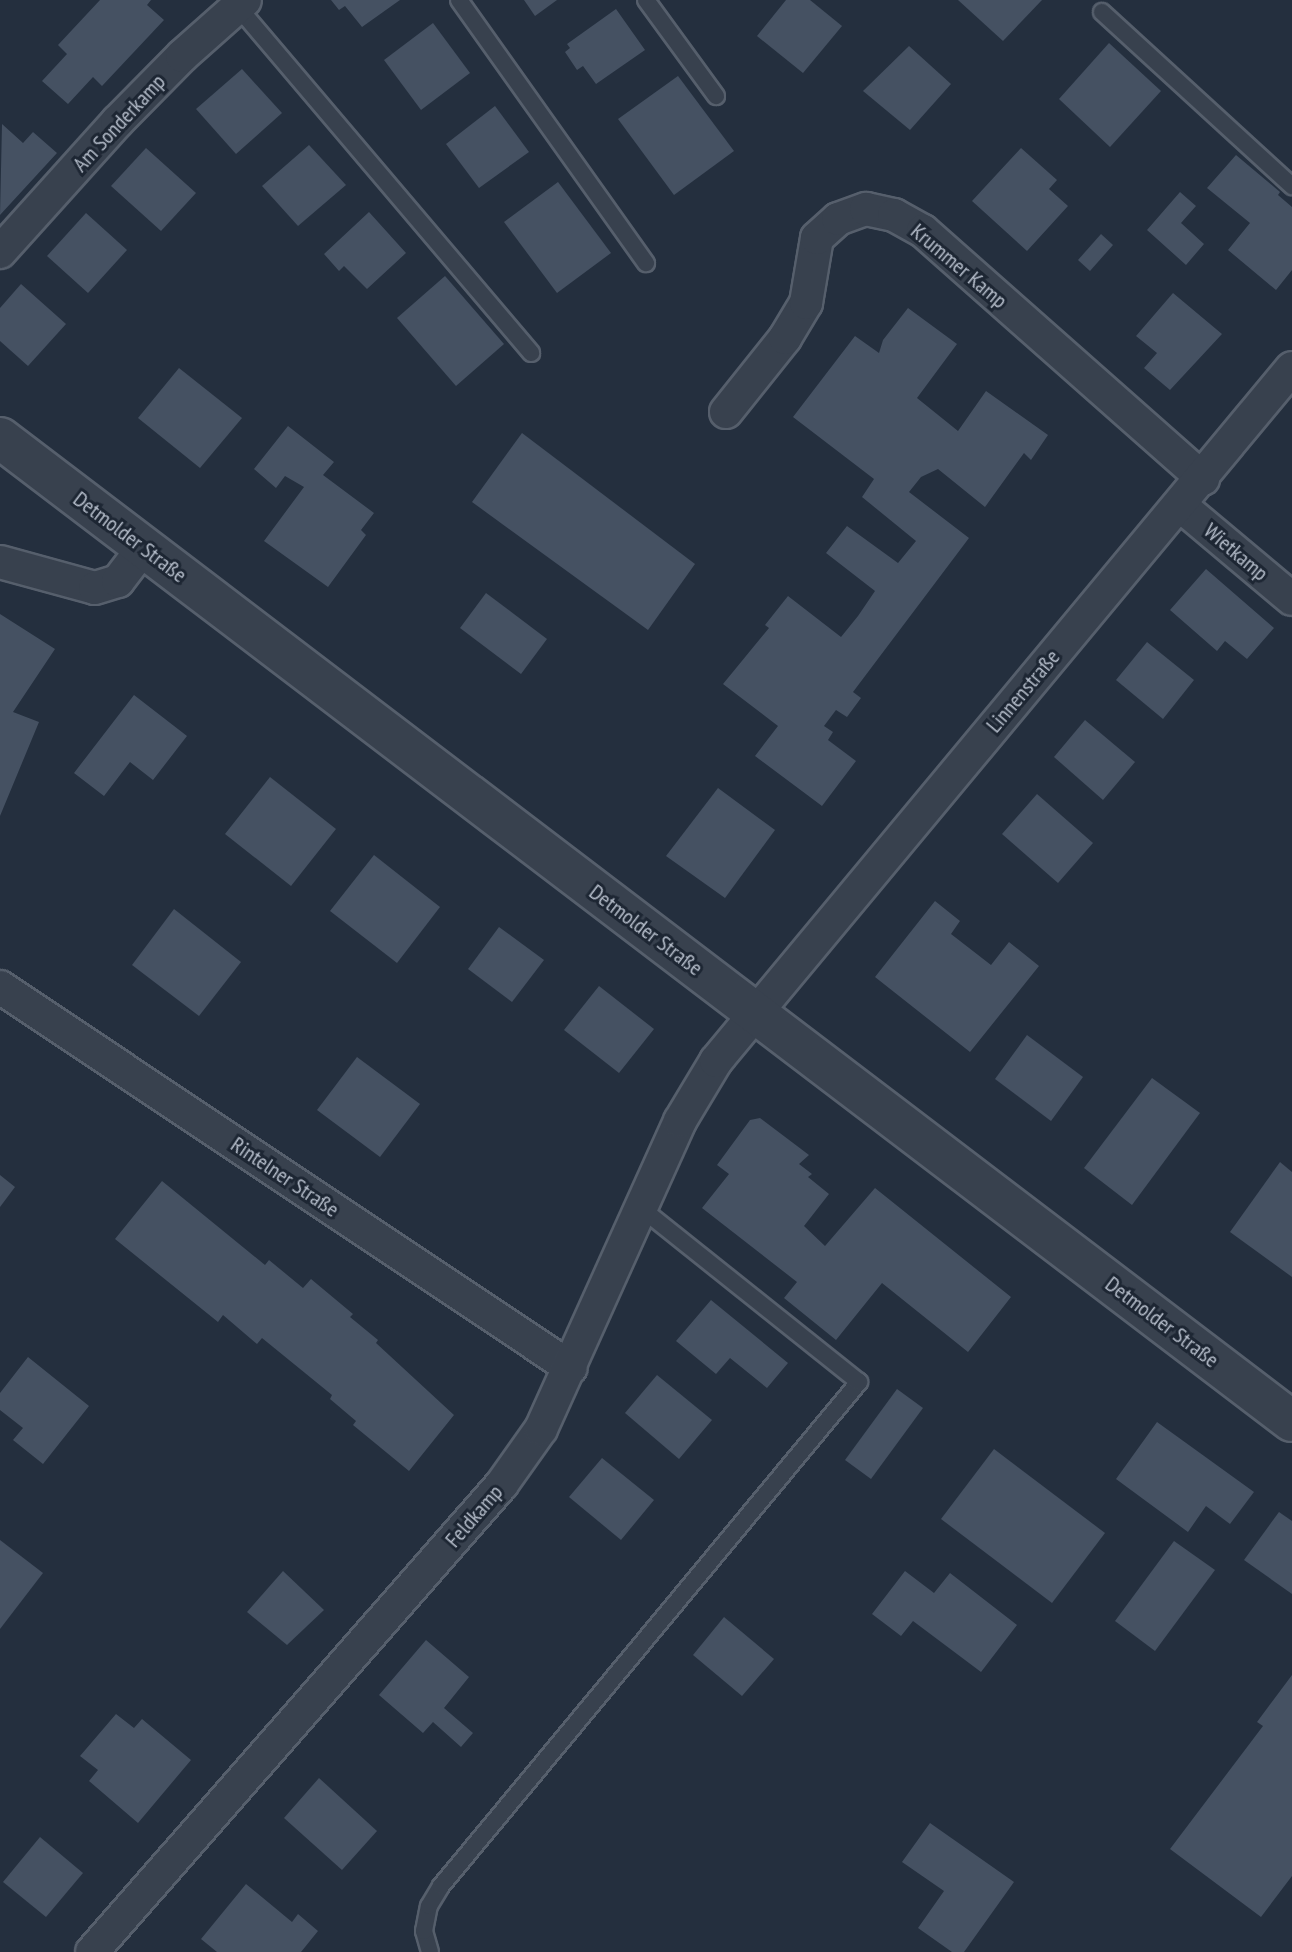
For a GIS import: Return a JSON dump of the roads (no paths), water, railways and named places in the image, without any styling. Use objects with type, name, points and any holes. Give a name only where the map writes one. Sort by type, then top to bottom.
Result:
[{"type":"street","name":"Am Sonderkamp","points":[[0,252],[117,122],[182,56],[241,3]]},
{"type":"street","name":"Krummer Kamp","points":[[726,412],[785,338],[806,303],[817,238],[838,219],[866,209],[894,215],[923,231],[1203,479]]},
{"type":"street","name":"Linnenstraße","points":[[754,1012],[1203,479],[1292,368]]},
{"type":"street","name":"Detmolder Straße","points":[[0,438],[1292,1421]]},
{"type":"street","name":"Wietkamp","points":[[1180,505],[1292,599]]},
{"type":"street","points":[[0,562],[95,588],[118,581],[144,547]]},
{"type":"street","name":"Rintelner Straße","points":[[0,987],[571,1368]]},
{"type":"street","name":"Feldkamp","points":[[106,1947],[502,1484],[541,1429],[699,1087],[754,1012]]},
{"type":"lane","points":[[459,0],[646,263]]},
{"type":"lane","points":[[646,0],[716,96]]},
{"type":"lane","points":[[241,3],[531,353]]},
{"type":"lane","points":[[1102,12],[1292,186]]},
{"type":"lane","points":[[430,1952],[424,1931],[429,1906],[441,1886],[859,1382],[641,1208]]}]
